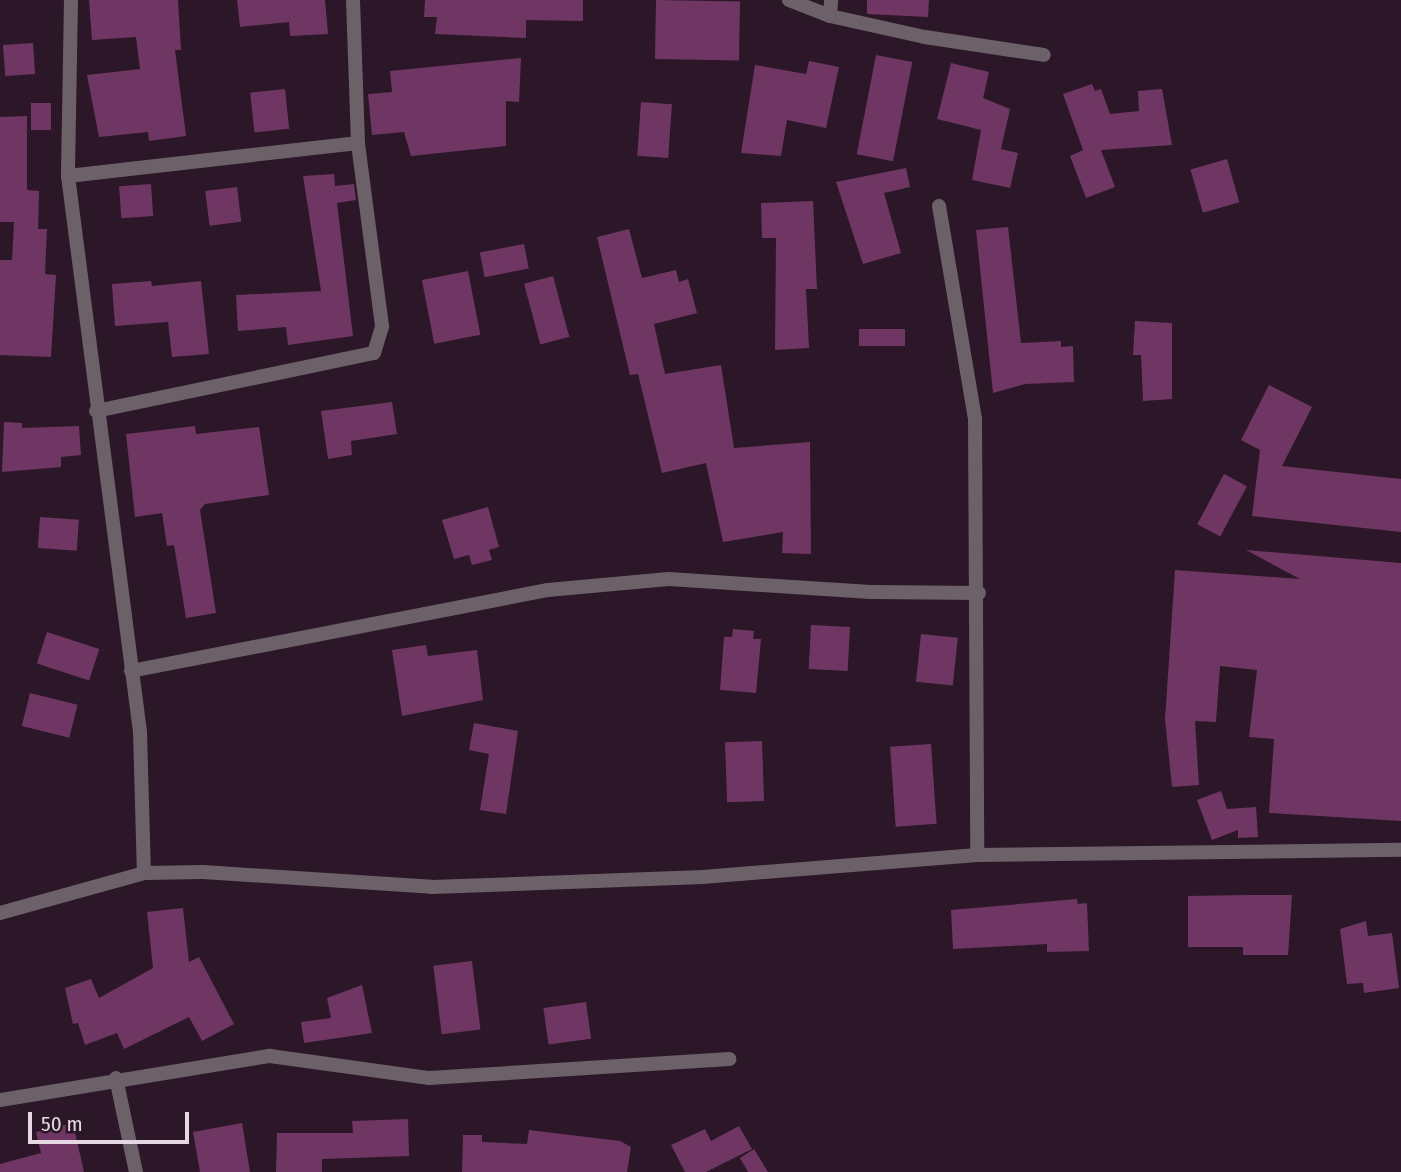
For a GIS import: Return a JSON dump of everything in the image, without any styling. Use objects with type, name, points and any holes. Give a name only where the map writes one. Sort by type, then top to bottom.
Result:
[{"type":"street","points":[[71,0],[68,176],[96,411],[140,732],[144,873]]},
{"type":"street","points":[[96,411],[374,353],[382,326],[358,143],[353,0]]},
{"type":"street","points":[[789,0],[830,16],[1044,55]]},
{"type":"street","points":[[830,16],[831,0]]},
{"type":"street","points":[[68,176],[358,143]]},
{"type":"street","points":[[939,206],[975,418],[979,593],[976,855]]},
{"type":"street","points":[[131,671],[548,590],[668,579],[872,592],[979,593]]},
{"type":"street","points":[[0,913],[144,873],[204,872],[432,887],[703,877],[976,855],[1401,850]]},
{"type":"street","points":[[0,1100],[116,1078],[270,1056],[429,1078],[729,1059]]},
{"type":"street","points":[[116,1078],[136,1172]]},
{"type":"building","points":[[89,0],[178,0],[181,50],[175,50],[186,136],[149,141],[148,132],[99,137],[87,75],[140,69],[136,37],[92,40]]},
{"type":"building","points":[[237,0],[325,0],[328,34],[290,36],[289,22],[240,27]]},
{"type":"building","points":[[425,0],[583,0],[583,21],[526,20],[526,38],[435,34],[437,17],[424,17]]},
{"type":"building","points":[[656,0],[740,1],[739,60],[655,59]]},
{"type":"building","points":[[867,0],[929,0],[928,17],[867,14]]},
{"type":"building","points":[[33,43],[35,74],[5,76],[3,45]]},
{"type":"building","points":[[876,55],[912,62],[893,161],[857,154]]},
{"type":"building","points":[[521,58],[519,102],[506,101],[506,146],[411,156],[404,132],[372,135],[368,94],[392,92],[390,71]]},
{"type":"building","points":[[809,61],[839,67],[826,128],[787,120],[781,156],[741,153],[755,65],[806,74]]},
{"type":"building","points":[[951,63],[989,72],[983,98],[1010,109],[1001,149],[1018,153],[1010,188],[972,180],[981,130],[937,119]]},
{"type":"building","points":[[1092,84],[1095,91],[1101,89],[1110,114],[1139,111],[1138,91],[1162,89],[1172,145],[1101,150],[1115,187],[1086,198],[1070,156],[1083,150],[1063,94]]},
{"type":"building","points":[[285,89],[289,129],[254,132],[250,93]]},
{"type":"building","points":[[641,102],[672,104],[668,158],[637,156]]},
{"type":"building","points":[[31,103],[51,103],[51,130],[31,130]]},
{"type":"building","points":[[27,116],[27,190],[39,191],[38,229],[47,229],[45,274],[56,275],[51,357],[0,355],[0,260],[12,260],[14,222],[0,222],[0,117]]},
{"type":"building","points":[[1227,159],[1239,202],[1203,213],[1190,169]]},
{"type":"building","points":[[906,168],[910,187],[884,193],[901,253],[863,264],[836,182]]},
{"type":"building","points":[[334,174],[335,186],[354,184],[356,200],[337,203],[353,336],[288,345],[286,327],[238,331],[236,295],[321,291],[303,176]]},
{"type":"building","points":[[151,184],[153,216],[121,218],[119,186]]},
{"type":"building","points":[[237,187],[241,222],[210,226],[205,191]]},
{"type":"building","points":[[813,201],[817,289],[806,289],[809,348],[775,350],[776,238],[762,238],[761,203]]},
{"type":"building","points":[[1008,227],[1021,343],[1061,341],[1061,347],[1073,346],[1074,382],[1025,384],[993,393],[976,230]]},
{"type":"building","points":[[629,229],[642,278],[676,270],[679,282],[688,279],[697,313],[654,324],[665,374],[721,365],[734,448],[810,442],[811,554],[782,553],[783,532],[723,542],[706,463],[662,473],[638,374],[630,375],[597,237]]},
{"type":"building","points":[[524,244],[529,269],[485,277],[480,253]]},
{"type":"building","points":[[468,271],[480,335],[434,344],[422,280]]},
{"type":"building","points":[[553,276],[569,337],[540,345],[524,284]]},
{"type":"building","points":[[151,281],[152,286],[201,281],[209,354],[172,357],[168,322],[115,326],[112,284]]},
{"type":"building","points":[[1135,321],[1172,323],[1172,399],[1143,401],[1141,355],[1133,355]]},
{"type":"building","points":[[859,329],[905,329],[905,346],[859,346]]},
{"type":"building","points":[[1269,385],[1312,407],[1282,466],[1401,479],[1401,532],[1252,516],[1260,450],[1241,440]]},
{"type":"building","points":[[392,402],[397,434],[351,441],[352,455],[328,459],[321,411]]},
{"type":"building","points":[[4,422],[22,423],[22,428],[79,426],[81,455],[61,457],[61,467],[2,472]]},
{"type":"building","points":[[195,426],[196,434],[259,427],[269,495],[205,504],[200,510],[216,613],[186,618],[174,545],[167,546],[162,513],[135,517],[126,434]]},
{"type":"building","points":[[1224,474],[1247,486],[1220,537],[1197,524]]},
{"type":"building","points":[[488,507],[499,547],[489,550],[492,560],[472,565],[469,555],[454,559],[442,520]]},
{"type":"building","points":[[40,517],[79,520],[77,551],[38,548]]},
{"type":"building","points":[[1246,550],[1401,563],[1401,821],[1269,813],[1274,739],[1249,737],[1257,670],[1220,666],[1216,722],[1195,721],[1199,785],[1172,787],[1165,719],[1175,570],[1300,579]]},
{"type":"building","points":[[811,625],[850,627],[848,671],[809,669]]},
{"type":"building","points":[[733,629],[754,631],[753,639],[761,639],[756,693],[720,690],[724,637],[732,637]]},
{"type":"building","points":[[47,632],[99,649],[89,680],[37,663]]},
{"type":"building","points":[[921,634],[958,638],[953,686],[916,682]]},
{"type":"building","points":[[426,645],[428,656],[477,650],[483,700],[402,716],[392,650]]},
{"type":"building","points":[[30,693],[78,705],[69,738],[22,726]]},
{"type":"building","points":[[474,723],[518,731],[506,814],[480,810],[489,754],[469,750]]},
{"type":"building","points":[[762,741],[764,801],[727,802],[725,742]]},
{"type":"building","points":[[931,744],[937,824],[896,827],[890,747]]},
{"type":"building","points":[[1221,791],[1227,809],[1256,807],[1258,837],[1238,838],[1238,830],[1212,840],[1197,800]]},
{"type":"building","points":[[1292,895],[1288,955],[1243,955],[1243,947],[1188,947],[1188,896]]},
{"type":"building","points":[[1077,899],[1078,904],[1087,903],[1089,951],[1047,952],[1047,944],[953,949],[951,910]]},
{"type":"building","points":[[183,908],[189,962],[199,957],[234,1024],[202,1041],[189,1017],[124,1049],[117,1033],[85,1045],[78,1023],[73,1024],[65,988],[91,979],[99,998],[153,968],[147,912]]},
{"type":"building","points":[[1366,921],[1368,936],[1392,933],[1399,988],[1364,993],[1363,983],[1347,984],[1340,929]]},
{"type":"building","points":[[472,961],[480,1029],[442,1034],[433,966]]},
{"type":"building","points":[[362,985],[372,1033],[304,1043],[301,1022],[331,1018],[327,998]]},
{"type":"building","points":[[586,1002],[591,1039],[549,1045],[543,1008]]},
{"type":"building","points":[[408,1119],[409,1156],[322,1159],[322,1172],[276,1172],[277,1133],[353,1133],[352,1121]]},
{"type":"building","points":[[73,1123],[84,1172],[0,1172],[0,1164],[41,1153],[36,1132]]},
{"type":"building","points":[[242,1123],[250,1172],[200,1172],[193,1132]]},
{"type":"building","points":[[739,1126],[752,1149],[706,1172],[685,1172],[671,1145],[705,1129],[711,1141]]},
{"type":"building","points":[[529,1130],[620,1141],[631,1147],[627,1172],[462,1172],[463,1135],[482,1135],[482,1142],[527,1144]]},
{"type":"building","points":[[754,1149],[768,1172],[748,1172],[740,1158]]}]
